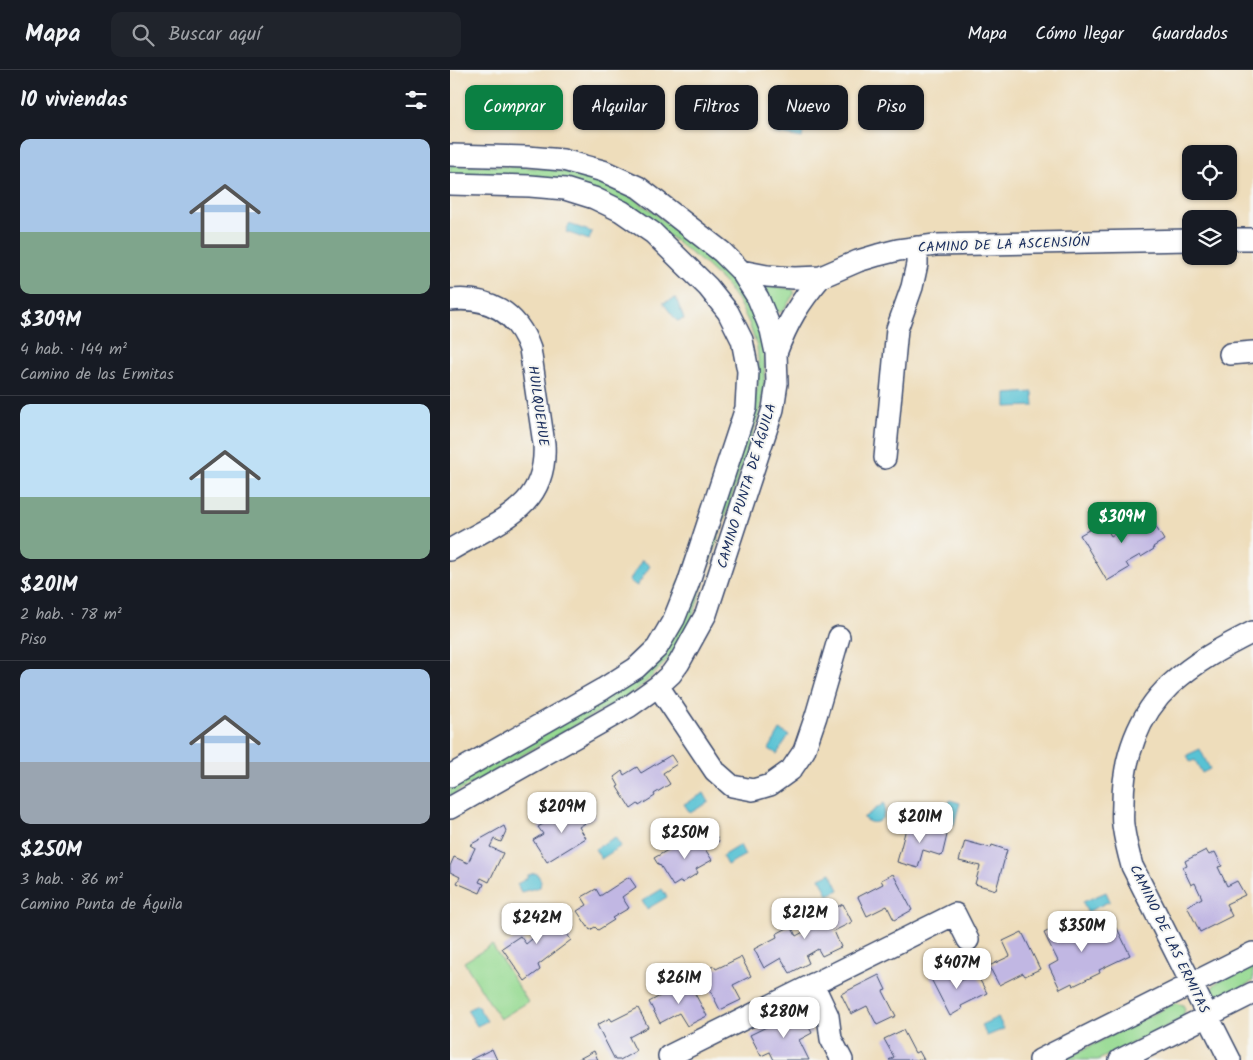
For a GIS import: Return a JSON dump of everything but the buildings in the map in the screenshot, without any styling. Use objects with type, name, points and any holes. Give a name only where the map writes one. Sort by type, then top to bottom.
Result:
[{"type":"street","name":"CAMINO PUNTA DE ÁGUILA","points":[[450,155],[563,160],[603,171],[638,187],[722,252],[741,271],[766,314],[776,353],[777,383],[773,409],[706,614],[671,674],[630,706],[450,808]]},
{"type":"street","name":"CAMINO PUNTA DE ÁGUILA","points":[[450,184],[565,189],[594,198],[620,211],[653,233],[708,287],[728,312],[742,340],[748,371],[746,408],[728,464],[688,584],[674,619],[657,648],[636,668],[603,690],[450,776]]},
{"type":"street","points":[[1237,239],[1253,238]]},
{"type":"street","name":"CAMINO DE LA ASCENSIÓN","points":[[741,271],[794,278],[821,277],[858,261],[878,255],[917,247],[952,244],[1182,240]]},
{"type":"street","points":[[885,458],[897,329],[912,287],[917,264],[917,247]]},
{"type":"street","name":"CAMINO DE LA ASCENSIÓN","points":[[776,353],[794,312],[821,277]]},
{"type":"street","name":"HUILQUEHUE","points":[[450,300],[476,300],[489,304],[512,318],[520,328],[526,338],[532,360],[545,456],[544,467],[535,489],[519,509],[506,519],[450,550]]},
{"type":"street","points":[[1230,354],[1253,352]]},
{"type":"street","name":"CAMINO DE LAS ERMITAS","points":[[1230,1060],[1132,866],[1122,823],[1124,775],[1130,751],[1139,729],[1151,708],[1169,686],[1192,667],[1216,651],[1253,632]]},
{"type":"street","points":[[658,686],[715,771],[732,786],[753,790],[770,785],[791,770],[804,750],[839,637]]},
{"type":"street","points":[[671,1060],[669,1056],[955,914],[968,940]]},
{"type":"street","points":[[1040,1060],[1253,953]]},
{"type":"street","points":[[813,984],[828,1016],[831,1039],[842,1060]]},
{"type":"street","points":[[1120,1060],[1253,993]]},
{"type":"street","points":[[828,1016],[844,1033],[858,1060]]},
{"type":"green space","points":[[450,165],[556,170],[602,182],[636,200],[721,267],[735,283],[755,317],[764,355],[764,374],[763,395],[759,415],[695,610],[685,633],[671,655],[635,691],[450,796],[450,788],[642,675],[757,391],[759,368],[757,347],[749,323],[738,301],[724,282],[706,265],[630,205],[450,174]]},
{"type":"green space","points":[[768,286],[792,289],[794,291],[783,311],[777,312],[765,288]]},
{"type":"green space","points":[[492,945],[528,1002],[500,1019],[464,962]]},
{"type":"green space","points":[[1253,964],[1253,981],[1226,996],[1221,997],[1214,994],[1212,990],[1219,981]]},
{"type":"green space","points":[[1175,1003],[1183,1005],[1185,1009],[1183,1018],[1098,1060],[1063,1060]]},
{"type":"water","points":[[775,130],[803,130],[802,138],[774,133]]},
{"type":"water","points":[[569,224],[592,232],[589,240],[566,232]]},
{"type":"water","points":[[676,298],[684,319],[677,321],[663,303]]},
{"type":"water","points":[[1033,392],[1034,406],[1006,407],[1006,394]]},
{"type":"water","points":[[642,560],[650,566],[637,586],[629,581]]},
{"type":"water","points":[[780,730],[789,735],[777,754],[769,749]]},
{"type":"water","points":[[1200,749],[1210,769],[1202,773],[1195,760],[1190,762],[1187,755]]},
{"type":"water","points":[[704,793],[709,802],[690,813],[684,804]]},
{"type":"water","points":[[950,800],[960,803],[954,825],[943,822]]},
{"type":"water","points":[[884,803],[884,813],[880,820],[872,822],[863,818]]},
{"type":"water","points":[[615,837],[621,846],[601,859],[595,849]]},
{"type":"water","points":[[740,845],[745,855],[727,865],[722,856]]},
{"type":"water","points":[[535,873],[541,881],[540,887],[521,892],[517,884],[526,879],[528,875]]},
{"type":"water","points":[[831,873],[839,890],[828,895],[820,878]]},
{"type":"water","points":[[662,889],[667,897],[647,909],[642,901]]},
{"type":"water","points":[[1106,892],[1110,901],[1087,912],[1083,902]]},
{"type":"water","points":[[477,1005],[487,1021],[477,1026],[467,1010]]},
{"type":"water","points":[[998,1017],[1004,1029],[987,1036],[981,1025]]}]
